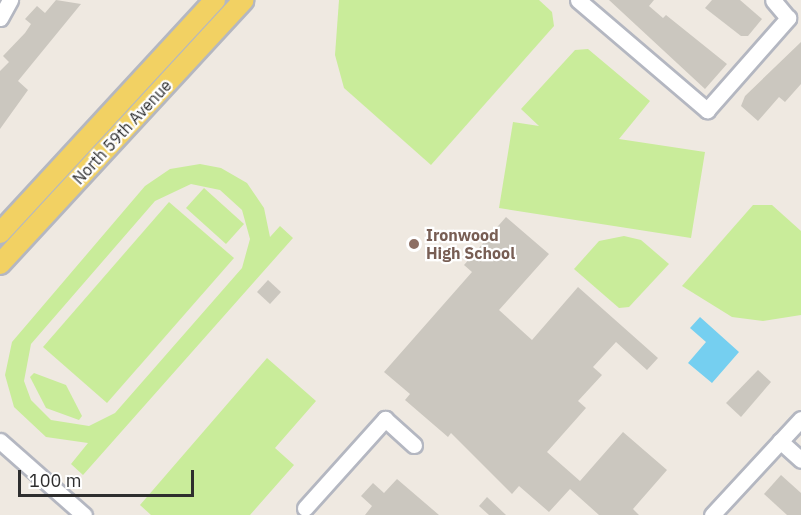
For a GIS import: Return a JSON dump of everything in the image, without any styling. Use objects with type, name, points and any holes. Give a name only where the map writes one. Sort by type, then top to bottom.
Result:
[{"type":"main road","name":"North 59th Avenue","points":[[0,233],[215,0]]},
{"type":"main road","name":"North 59th Avenue","points":[[0,264],[244,0]]},
{"type":"main road","points":[[161,90],[170,49]]},
{"type":"street","points":[[0,18],[10,0]]},
{"type":"street","points":[[578,0],[706,110],[788,18],[773,0]]},
{"type":"street","points":[[305,508],[385,419],[414,445]]},
{"type":"street","points":[[712,515],[801,419]]},
{"type":"street","points":[[0,441],[84,515]]},
{"type":"street","points":[[780,441],[801,460]]},
{"type":"green space","points":[[339,0],[539,0],[552,12],[554,26],[431,165],[344,88],[335,55]]},
{"type":"green space","points":[[588,49],[650,101],[619,139],[705,152],[691,238],[499,208],[513,122],[539,126],[521,109],[575,50]]},
{"type":"green space","points":[[200,164],[221,168],[247,183],[264,208],[270,237],[280,226],[293,238],[83,475],[71,464],[88,443],[46,437],[14,407],[5,375],[12,342],[145,186],[170,169]],"holes":[[[191,184],[220,190],[242,210],[250,239],[242,268],[115,413],[89,426],[51,420],[31,400],[24,381],[31,344],[155,201]]]},
{"type":"green space","points":[[204,188],[244,224],[226,244],[186,208]]},
{"type":"green space","points":[[169,202],[234,258],[107,403],[43,347]]},
{"type":"green space","points":[[753,205],[772,205],[801,231],[801,315],[763,321],[732,317],[682,286]]},
{"type":"green space","points":[[624,236],[641,240],[669,264],[629,307],[619,308],[574,269],[599,241]]},
{"type":"green space","points":[[267,358],[316,401],[275,448],[294,465],[250,515],[151,515],[140,505]]},
{"type":"green space","points":[[34,373],[66,385],[82,416],[79,420],[46,408],[30,377]]},
{"type":"water","points":[[700,317],[739,352],[712,383],[688,363],[706,342],[690,328]]},
{"type":"building","points":[[56,0],[81,4],[18,81],[28,90],[0,129],[0,71],[9,62],[3,56],[25,33],[31,24],[25,19],[37,6],[45,13]]},
{"type":"building","points":[[609,0],[654,0],[649,6],[663,18],[666,15],[727,64],[705,89]]},
{"type":"building","points":[[712,0],[740,0],[762,19],[748,36],[741,36],[705,8]]},
{"type":"building","points":[[801,42],[801,84],[785,102],[779,97],[758,121],[741,106],[745,96]]},
{"type":"building","points":[[506,217],[549,254],[499,310],[532,340],[578,287],[658,358],[647,370],[616,342],[593,367],[602,375],[578,401],[586,408],[547,452],[580,481],[623,432],[667,470],[633,509],[639,515],[599,515],[570,489],[549,512],[519,486],[512,494],[451,433],[448,437],[405,400],[410,394],[384,372],[472,272],[464,265]]},
{"type":"building","points":[[268,280],[281,292],[270,304],[257,292]]},
{"type":"building","points":[[758,370],[771,382],[741,417],[726,403]]},
{"type":"building","points":[[781,475],[801,493],[801,515],[787,515],[764,494]]},
{"type":"building","points":[[397,479],[439,515],[365,515],[372,506],[361,496],[373,483],[384,493]]},
{"type":"building","points":[[487,497],[506,515],[489,515],[479,506]]},
{"type":"place","name":"Ironwood High School","points":[[414,244]]}]
